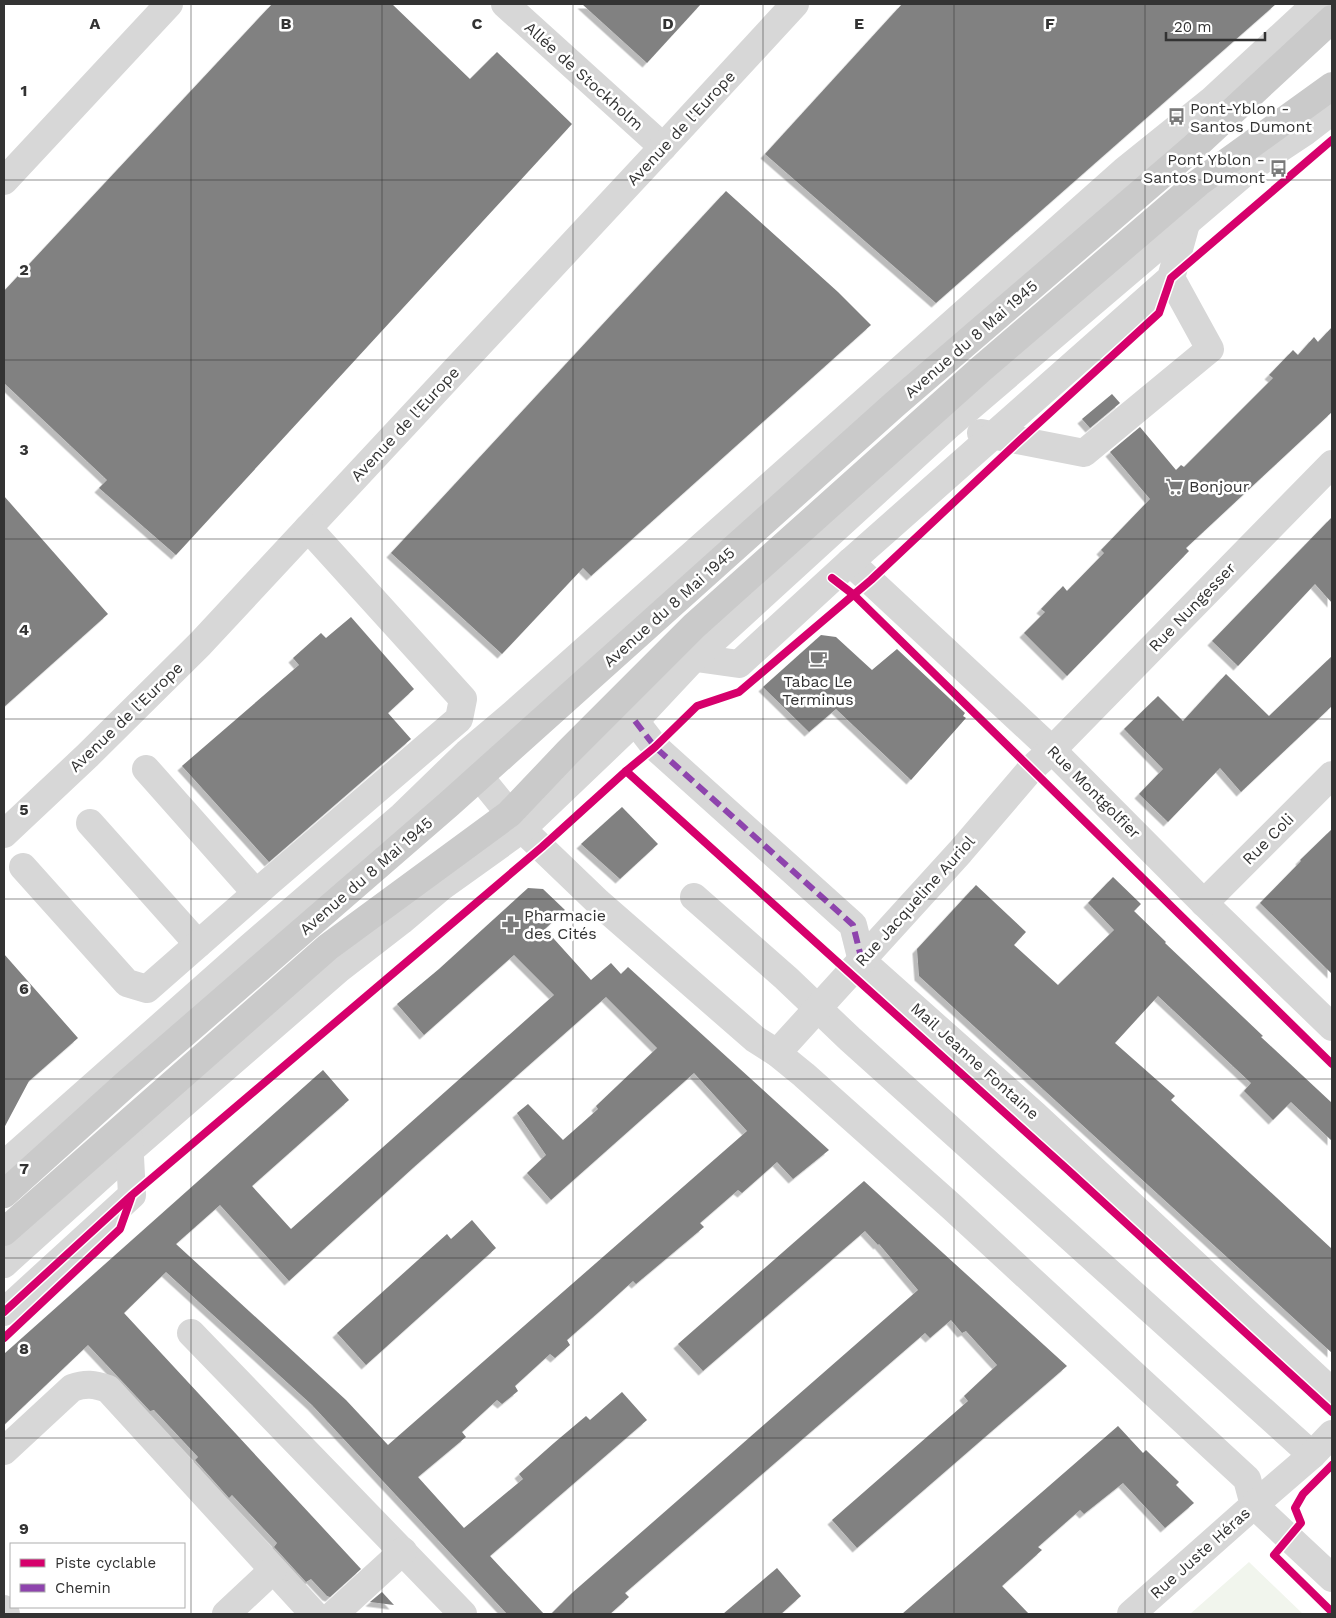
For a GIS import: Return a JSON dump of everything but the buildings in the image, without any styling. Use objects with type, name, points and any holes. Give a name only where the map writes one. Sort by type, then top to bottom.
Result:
[{"type":"main road","name":"Avenue du 8 Mai 1945","points":[[4,1194],[126,1084],[479,776],[895,404],[1194,147],[1332,19]]},
{"type":"main road","name":"Avenue du 8 Mai 1945","points":[[4,1232],[328,947],[515,822],[568,752],[694,626],[938,421],[981,369],[1198,183],[1332,86]]},
{"type":"street","points":[[4,182],[169,4]]},
{"type":"street","name":"Allée de Stockholm","points":[[505,4],[664,148]]},
{"type":"street","name":"Avenue de l'Europe","points":[[4,834],[179,666],[664,148],[795,4]]},
{"type":"street","points":[[4,1165],[257,940],[402,816],[467,753],[1124,171],[1211,101],[1316,4]]},
{"type":"street","points":[[4,1264],[129,1151],[339,969],[401,921],[635,721],[694,658],[938,421],[1187,223],[1249,169],[1306,131],[1332,111]]},
{"type":"street","points":[[667,654],[739,664],[850,562],[1171,278],[1198,183]]},
{"type":"street","points":[[938,421],[994,436],[1084,453],[1210,349],[1171,278]]},
{"type":"street","name":"Rue Nungesser","points":[[1052,750],[1332,464]]},
{"type":"street","points":[[23,867],[127,983],[147,989],[256,893],[459,720],[463,699],[308,528]]},
{"type":"street","name":"Rue Montgolfier","points":[[850,562],[1052,750],[1204,903],[1332,1027]]},
{"type":"street","points":[[635,721],[655,747],[853,924],[862,961]]},
{"type":"street","name":"Rue Jacqueline Auriol","points":[[777,1053],[960,852],[1031,769],[1052,750]]},
{"type":"street","points":[[146,769],[256,893]]},
{"type":"street","name":"Rue Coli","points":[[1204,903],[1332,775]]},
{"type":"street","points":[[479,776],[515,822],[621,922],[755,1039],[777,1053]]},
{"type":"street","points":[[90,823],[198,944]]},
{"type":"street","points":[[694,897],[786,978],[850,1039],[1312,1455]]},
{"type":"street","name":"Mail Jeanne Fontaine","points":[[862,961],[1035,1115],[1332,1392]]},
{"type":"street","name":"Rue Juste Héras","points":[[777,1053],[952,1207],[1247,1478],[1254,1505],[1131,1614]]},
{"type":"street","points":[[4,1312],[132,1196],[129,1151],[130,1121]]},
{"type":"street","points":[[191,1332],[463,1614]]},
{"type":"street","points":[[4,1451],[72,1388],[83,1384],[94,1384],[108,1389],[314,1614]]},
{"type":"street","points":[[1332,1434],[1312,1455],[1254,1505],[1332,1578]]},
{"type":"street","points":[[334,1614],[404,1551]]},
{"type":"street","points":[[226,1614],[273,1570]]},
{"type":"street","points":[[4,1609],[6,1614]]},
{"type":"shaded area","points":[[1249,1562],[1303,1614],[1190,1614]]},
{"type":"marked path","points":[[635,721],[655,747],[853,925],[862,961]]},
{"type":"cycle path","points":[[4,1312],[132,1195],[542,847],[655,747],[697,706],[739,692],[871,580],[1159,313],[1171,278],[1332,140]]},
{"type":"cycle path","points":[[832,578],[854,595],[1332,1064]]},
{"type":"cycle path","points":[[626,771],[1068,1170],[1332,1412]]},
{"type":"cycle path","points":[[4,1338],[120,1229],[131,1198]]},
{"type":"cycle path","points":[[1332,1465],[1303,1494],[1295,1508],[1301,1523],[1274,1555],[1332,1612]]},
{"type":"place","name":"Pont-Yblon - Santos Dumont","points":[[1176,117]]},
{"type":"place","name":"Pont Yblon - Santos Dumont","points":[[1279,168]]},
{"type":"place","name":"Bonjour","points":[[1175,486]]},
{"type":"place","name":"Tabac Le Terminus","points":[[818,659]]},
{"type":"place","name":"Pharmacie des Cités","points":[[510,924]]}]
